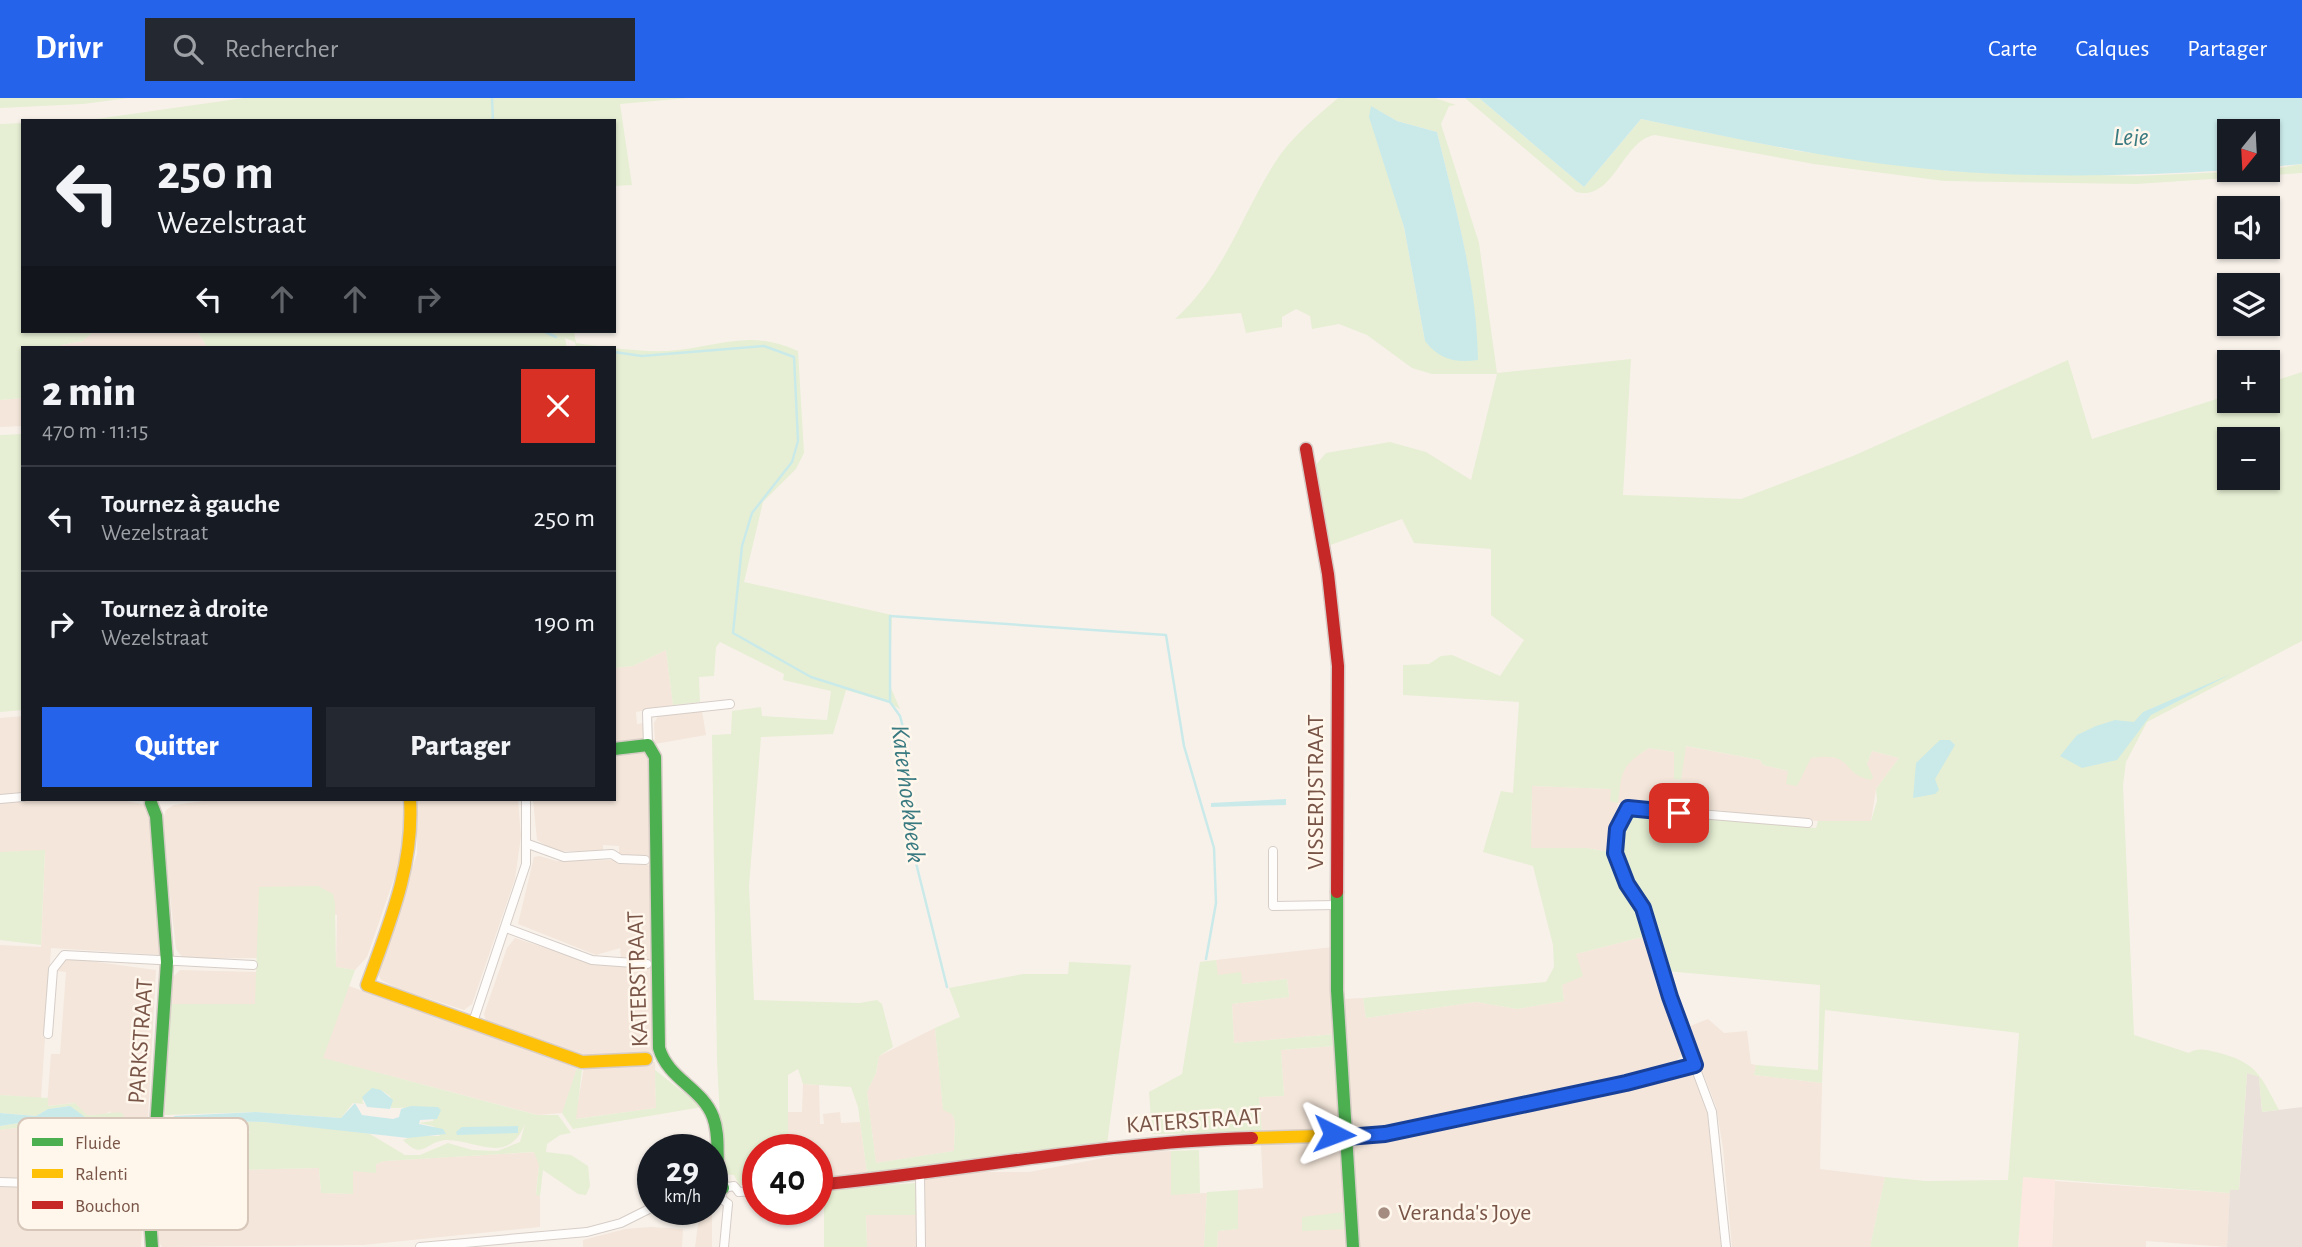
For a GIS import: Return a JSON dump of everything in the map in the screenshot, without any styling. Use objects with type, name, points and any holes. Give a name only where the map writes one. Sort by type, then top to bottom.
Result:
[{"type":"street","name":"VISSERIJSTRAAT","points":[[1306,449],[1328,574],[1338,666],[1337,990],[1353,1247]]},
{"type":"street","name":"KATERSTRAAT","points":[[718,1134],[713,1117],[703,1102],[674,1079],[660,1058],[647,713],[730,704]]},
{"type":"street","points":[[616,749],[650,746]]},
{"type":"street","points":[[0,799],[21,797]]},
{"type":"street","name":"PARKSTRAAT","points":[[151,801],[156,816],[167,962],[157,1118]]},
{"type":"street","points":[[410,801],[410,844],[404,876],[367,985],[582,1062],[646,1059]]},
{"type":"street","points":[[473,1022],[526,864],[526,801]]},
{"type":"street","points":[[1726,1247],[1712,1112],[1670,997],[1643,908],[1627,884],[1614,843],[1622,816],[1628,808],[1808,823]]},
{"type":"street","points":[[528,844],[564,857],[612,854],[620,859],[645,860]]},
{"type":"street","points":[[1273,851],[1273,906],[1337,905]]},
{"type":"street","points":[[506,928],[592,960],[647,964]]},
{"type":"street","name":"PARKSTRAAT","points":[[48,1034],[53,969],[64,955],[253,965]]},
{"type":"street","points":[[1347,1137],[1385,1134],[1489,1113],[1695,1065]]},
{"type":"street","name":"KATERSTRAAT","points":[[833,1183],[920,1175],[980,1164],[1171,1140],[1334,1134],[1347,1137]]},
{"type":"street","points":[[920,1175],[921,1247]]},
{"type":"street","points":[[0,1182],[18,1181]]},
{"type":"street","points":[[728,1188],[734,1186],[738,1192],[736,1201],[728,1204]]},
{"type":"street","points":[[738,1192],[742,1192]]},
{"type":"street","points":[[420,1247],[587,1232],[621,1223],[637,1215]]},
{"type":"street","points":[[724,1247],[726,1225]]},
{"type":"shaded area","points":[[92,333],[198,333],[207,346],[61,346],[83,341]]},
{"type":"shaded area","points":[[21,398],[21,426],[0,427],[0,400]]},
{"type":"shaded area","points":[[666,650],[673,705],[636,712],[637,724],[644,723],[643,740],[616,744],[616,668],[633,666]]},
{"type":"shaded area","points":[[702,711],[706,735],[655,744],[654,723],[658,716]]},
{"type":"shaded area","points":[[21,716],[21,793],[0,795],[0,718]]},
{"type":"shaded area","points":[[1685,746],[1760,760],[1763,765],[1788,771],[1811,758],[1826,756],[1845,760],[1854,773],[1870,773],[1867,764],[1872,751],[1899,758],[1876,789],[1871,821],[1818,821],[1618,803],[1609,852],[1587,848],[1531,848],[1532,786],[1612,789],[1630,760],[1649,748],[1674,752],[1674,779],[1681,780]]},
{"type":"shaded area","points":[[649,752],[652,857],[619,856],[619,846],[603,845],[603,851],[555,851],[537,840],[533,801],[616,801],[616,756]]},
{"type":"shaded area","points":[[21,799],[126,801],[147,805],[150,813],[161,955],[51,948],[41,1098],[0,1095],[0,945],[41,947],[45,851],[0,852],[0,803]]},
{"type":"shaded area","points":[[204,801],[402,801],[404,832],[399,864],[367,957],[355,970],[336,967],[337,915],[260,887],[257,958],[183,958],[176,949],[162,823],[166,810],[174,805]]},
{"type":"shaded area","points":[[417,801],[518,801],[521,836],[515,879],[472,1004],[464,1010],[399,989],[381,980],[378,974],[417,854]]},
{"type":"shaded area","points":[[534,857],[557,861],[615,860],[619,864],[653,865],[654,960],[621,960],[620,948],[596,955],[518,924]]},
{"type":"shaded area","points":[[1646,936],[1656,984],[1683,1054],[1673,1064],[1656,1072],[1352,1133],[1343,999],[1363,998],[1366,1018],[1476,1002],[1517,1009],[1564,1001],[1562,985],[1568,980],[1576,954]]},
{"type":"shaded area","points":[[515,938],[597,965],[654,968],[655,1055],[580,1057],[492,1026],[484,1014],[507,948]]},
{"type":"shaded area","points":[[1333,947],[1336,1034],[1234,1043],[1232,1004],[1289,997],[1287,979],[1242,984],[1217,975],[1216,960]]},
{"type":"shaded area","points":[[67,958],[156,970],[148,1118],[108,1118],[111,1111],[101,1116],[87,1115],[74,1103],[47,1106],[51,1054],[60,1054],[66,972],[57,971]]},
{"type":"shaded area","points":[[180,970],[257,972],[256,1004],[170,1004],[173,977]]},
{"type":"shaded area","points":[[349,986],[577,1068],[562,1113],[538,1115],[322,1058]]},
{"type":"shaded area","points":[[1708,1019],[1724,1033],[1747,1031],[1751,1064],[1756,1065],[1754,1075],[1822,1083],[1820,1169],[1885,1177],[1870,1247],[1732,1247],[1723,1148],[1716,1106],[1685,1028]]},
{"type":"shaded area","points":[[935,1028],[943,1109],[952,1114],[955,1121],[954,1151],[876,1163],[867,1092],[876,1073],[879,1056]]},
{"type":"shaded area","points":[[1336,1046],[1340,1130],[1262,1133],[1259,1097],[1284,1096],[1281,1050]]},
{"type":"shaded area","points":[[655,1062],[656,1108],[575,1119],[584,1067],[621,1067],[622,1063]]},
{"type":"shaded area","points":[[1693,1073],[1707,1110],[1721,1247],[1357,1247],[1351,1152],[1356,1145]]},
{"type":"shaded area","points":[[2247,1073],[2259,1076],[2262,1112],[2302,1107],[2302,1247],[2227,1247],[2230,1190],[2239,1190]]},
{"type":"shaded area","points":[[803,1084],[819,1085],[820,1124],[824,1124],[823,1114],[840,1112],[841,1123],[860,1122],[867,1173],[833,1176],[833,1134],[788,1134],[788,1112],[802,1112]]},
{"type":"shaded area","points":[[18,1129],[18,1230],[142,1230],[141,1247],[0,1247],[0,1130]]},
{"type":"shaded area","points":[[1336,1141],[1341,1148],[1348,1247],[1217,1247],[1218,1231],[1238,1229],[1238,1190],[1263,1188],[1261,1145]]},
{"type":"shaded area","points":[[1171,1151],[1172,1194],[1207,1193],[1204,1247],[924,1247],[923,1172],[1029,1172],[1130,1153]]},
{"type":"shaded area","points":[[537,1152],[539,1165],[536,1194],[540,1196],[540,1227],[363,1245],[162,1247],[157,1239],[158,1230],[248,1230],[248,1170],[319,1168],[321,1193],[353,1194],[353,1171],[385,1161]]},
{"type":"shaded area","points":[[2022,1177],[2055,1179],[2052,1247],[2018,1247]]},
{"type":"shaded area","points":[[2055,1181],[2230,1193],[2227,1247],[2146,1241],[2146,1247],[2052,1247]]},
{"type":"shaded area","points":[[866,1215],[916,1215],[917,1247],[867,1247]]},
{"type":"shaded area","points":[[698,1225],[712,1225],[712,1247],[695,1247]]},
{"type":"shaded area","points":[[625,1229],[683,1229],[682,1247],[583,1247],[583,1240]]},
{"type":"green space","points":[[0,98],[128,98],[83,104],[0,108]]},
{"type":"green space","points":[[244,98],[689,98],[620,104],[632,185],[616,186],[616,119],[96,119]]},
{"type":"green space","points":[[1338,98],[1435,98],[1456,105],[1449,106],[1441,124],[1479,243],[1497,373],[1631,359],[1623,495],[1741,499],[1853,456],[2068,360],[2092,439],[2217,399],[2217,413],[2280,413],[2280,379],[2302,372],[2302,641],[2147,722],[2126,762],[2123,785],[2134,1035],[2189,1053],[2205,1050],[2240,1060],[2261,1078],[2279,1110],[2262,1112],[2259,1077],[2247,1073],[2239,1190],[2230,1190],[2230,1193],[2023,1177],[2018,1247],[1870,1247],[1885,1177],[1926,1181],[2008,1180],[2019,1033],[1825,1010],[1822,1083],[1754,1075],[1756,1065],[1818,1070],[1820,985],[1666,971],[1650,915],[1623,863],[1620,840],[1628,813],[1636,812],[1816,828],[1818,821],[1871,821],[1877,801],[1876,789],[1899,758],[1872,751],[1867,764],[1873,777],[1871,780],[1855,773],[1841,760],[1825,757],[1811,758],[1797,786],[1786,784],[1788,771],[1763,765],[1760,760],[1686,746],[1681,780],[1674,779],[1674,752],[1649,748],[1632,760],[1622,777],[1618,803],[1610,801],[1611,789],[1532,786],[1531,848],[1587,848],[1609,852],[1643,915],[1646,936],[1576,954],[1583,976],[1562,985],[1564,1001],[1517,1009],[1476,1002],[1366,1018],[1363,998],[1546,982],[1554,967],[1553,945],[1533,866],[1483,852],[1501,791],[1513,793],[1519,702],[1403,695],[1403,665],[1429,664],[1441,656],[1452,655],[1500,676],[1524,640],[1491,615],[1491,549],[1414,543],[1402,519],[1325,547],[1314,467],[1326,453],[1390,442],[1426,452],[1471,480],[1497,374],[1432,374],[1412,368],[1367,335],[1339,324],[1312,329],[1310,316],[1296,309],[1282,317],[1282,327],[1246,333],[1241,313],[1175,319],[1207,283],[1280,155],[1303,129]],"holes":[[[1372,107],[1397,121],[1437,132],[1469,274],[1477,360],[1425,341],[1404,227]]]},
{"type":"green space","points":[[1465,98],[1479,98],[1584,187],[1641,119],[1798,151],[1949,171],[2138,176],[2217,172],[2217,179],[2136,184],[1944,181],[1814,164],[1655,135],[1634,147],[1600,188],[1589,193],[1576,192]]},
{"type":"green space","points":[[21,123],[21,333],[92,333],[83,341],[61,346],[21,346],[21,398],[0,400],[0,124]]},
{"type":"green space","points":[[2302,164],[2302,173],[2280,174],[2280,168]]},
{"type":"green space","points":[[198,333],[574,333],[576,343],[599,346],[576,346],[575,342],[565,338],[567,346],[207,346]]},
{"type":"green space","points":[[748,340],[780,344],[798,351],[804,453],[796,469],[763,502],[744,582],[892,615],[890,686],[900,709],[887,702],[846,690],[833,734],[761,737],[749,886],[754,1000],[859,1003],[877,1000],[882,1004],[893,1047],[879,1056],[876,1073],[867,1092],[876,1163],[954,1151],[955,1121],[952,1114],[943,1110],[935,1028],[960,1017],[949,988],[1023,974],[1068,974],[1069,962],[1131,965],[1107,1144],[867,1173],[858,1107],[851,1087],[803,1084],[798,1069],[788,1075],[788,1134],[742,1134],[742,1185],[739,1185],[734,1175],[728,1174],[728,1134],[721,1134],[717,1061],[712,735],[731,734],[732,711],[761,707],[762,716],[827,720],[831,691],[783,680],[784,674],[720,642],[716,647],[714,676],[699,677],[700,702],[673,705],[666,650],[633,666],[616,668],[616,348],[667,351]]},
{"type":"green space","points":[[21,434],[21,710],[0,712],[0,435]]},
{"type":"green space","points":[[45,850],[41,945],[0,940],[0,852]]},
{"type":"green space","points":[[318,886],[333,894],[336,967],[355,970],[323,1058],[537,1115],[558,1115],[571,1133],[560,1135],[547,1144],[546,1152],[571,1155],[588,1166],[590,1186],[586,1195],[578,1194],[543,1170],[540,1196],[536,1195],[539,1165],[534,1152],[385,1161],[376,1164],[376,1173],[353,1171],[353,1194],[321,1193],[319,1168],[248,1170],[248,1122],[356,1131],[370,1134],[405,1155],[420,1155],[448,1143],[472,1150],[497,1151],[520,1142],[525,1124],[510,1144],[501,1147],[492,1148],[448,1140],[416,1149],[403,1140],[413,1136],[440,1136],[433,1126],[419,1123],[433,1121],[438,1107],[391,1108],[390,1096],[381,1090],[362,1101],[364,1104],[353,1103],[341,1118],[256,1112],[165,1115],[170,1004],[255,1004],[259,887]]},
{"type":"green space","points":[[1216,960],[1218,975],[1241,972],[1242,984],[1287,979],[1289,997],[1232,1004],[1234,1043],[1336,1034],[1336,1046],[1281,1050],[1284,1096],[1259,1097],[1262,1133],[1152,1134],[1149,1092],[1182,1074],[1200,962]]},
{"type":"green space","points":[[577,1068],[582,1070],[576,1119],[656,1108],[655,1070],[702,1107],[573,1129],[562,1113]]},
{"type":"green space","points":[[0,1095],[48,1098],[48,1106],[75,1103],[87,1115],[122,1113],[124,1118],[50,1118],[70,1106],[48,1109],[36,1116],[0,1113]]},
{"type":"green space","points":[[18,1123],[18,1129],[0,1130],[0,1126]]},
{"type":"green space","points":[[1199,1150],[1200,1193],[1171,1195],[1171,1151]]},
{"type":"green space","points":[[916,1183],[916,1215],[866,1215],[867,1247],[824,1247],[824,1225],[833,1225],[833,1188]]},
{"type":"green space","points":[[1238,1190],[1238,1229],[1218,1231],[1217,1247],[1204,1247],[1207,1192]]},
{"type":"green space","points":[[1345,1212],[1346,1229],[1302,1231],[1302,1217]]},
{"type":"water","name":"Leie","points":[[1479,98],[2302,98],[2302,164],[2280,166],[2280,119],[2217,119],[2217,171],[2020,175],[1950,171],[1833,157],[1641,119],[1584,187]]},
{"type":"water","points":[[1371,106],[1397,121],[1437,132],[1469,274],[1478,360],[1448,359],[1425,341],[1404,227],[1369,117]]},
{"type":"water","points":[[2231,674],[2151,715],[2117,760],[2082,768],[2060,756],[2077,735],[2115,720],[2134,722],[2143,712]]},
{"type":"water","points":[[1940,740],[1950,740],[1955,745],[1935,779],[1939,790],[1935,794],[1913,798],[1916,763]]},
{"type":"water","points":[[1286,799],[1286,805],[1211,807],[1211,803]]},
{"type":"water","points":[[372,1088],[381,1090],[393,1100],[390,1109],[367,1107],[362,1097]]},
{"type":"water","points":[[355,1103],[362,1115],[393,1119],[399,1117],[401,1109],[411,1106],[438,1107],[441,1110],[437,1119],[420,1120],[419,1124],[443,1129],[446,1134],[408,1138],[248,1122],[248,1118],[174,1116],[256,1112],[341,1118]]},
{"type":"water","points":[[70,1106],[85,1117],[18,1118],[18,1123],[0,1126],[0,1113],[36,1116],[48,1109]]},
{"type":"water","points":[[518,1126],[518,1133],[457,1135],[456,1132],[462,1127]]},
{"type":"waterway","name":"Katerhoekbeek","points":[[492,98],[493,119]]},
{"type":"waterway","name":"Katerhoekbeek","points":[[547,333],[556,337]]},
{"type":"waterway","name":"Katerhoekbeek","points":[[616,352],[642,356],[764,346],[794,357],[798,441],[792,462],[752,513],[742,546],[733,633],[811,677],[890,702],[900,716],[905,735],[914,855],[947,987]]},
{"type":"waterway","points":[[890,701],[890,616],[1166,635],[1184,746],[1214,848],[1216,903],[1206,959]]},
{"type":"traffic: fast","points":[[616,749],[648,745],[655,757],[659,1048],[670,1068],[708,1107],[717,1134]]},
{"type":"traffic: fast","points":[[151,803],[156,816],[167,962],[157,1118]]},
{"type":"traffic: fast","points":[[1337,892],[1337,990],[1353,1247]]},
{"type":"traffic: fast","points":[[1604,1088],[1695,1065]]},
{"type":"traffic: fast","points":[[151,1230],[152,1247]]},
{"type":"traffic: slow","points":[[410,801],[404,871],[367,985],[582,1062],[646,1059]]},
{"type":"traffic: slow","points":[[1252,1138],[1385,1134],[1604,1088]]},
{"type":"traffic: jam","points":[[1306,449],[1328,574],[1338,666],[1337,892]]},
{"type":"traffic: jam","points":[[833,1183],[1143,1145],[1252,1138]]},
{"type":"place","name":"Veranda's Joye","points":[[1384,1213]]},
{"type":"route","points":[[1334,1134],[1347,1137],[1385,1134],[1626,1083],[1695,1065],[1670,997],[1643,908],[1627,884],[1614,843],[1622,816],[1628,808],[1679,813]]}]
